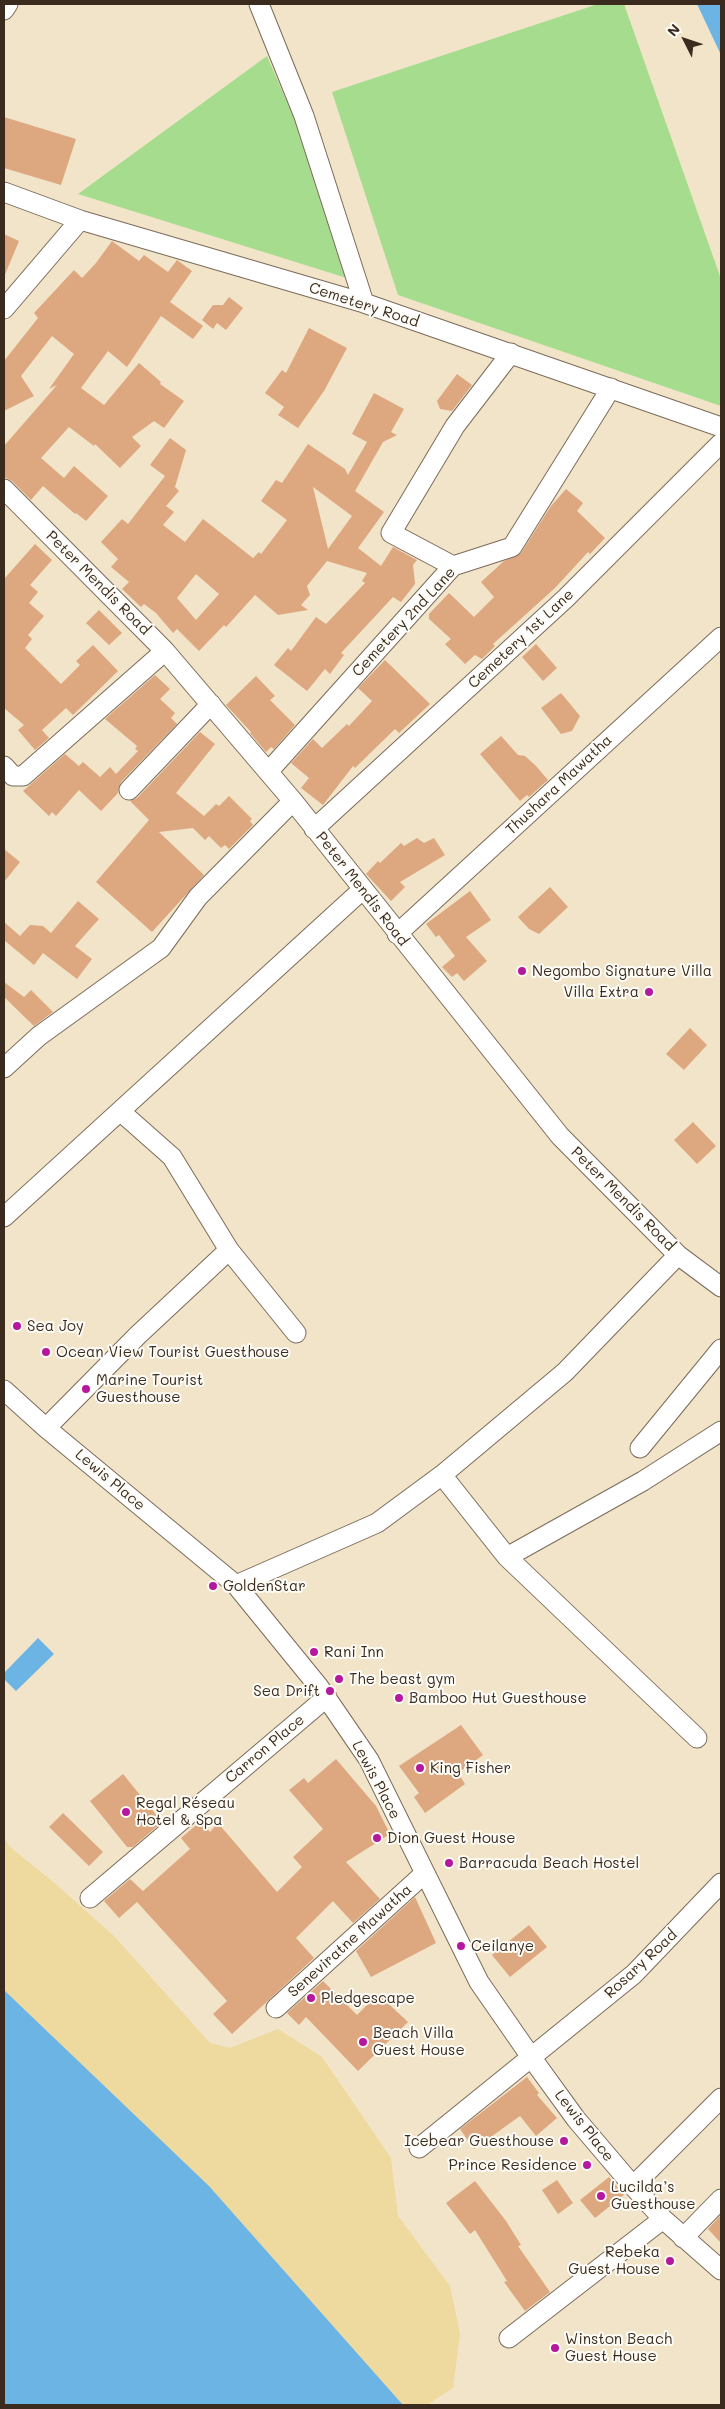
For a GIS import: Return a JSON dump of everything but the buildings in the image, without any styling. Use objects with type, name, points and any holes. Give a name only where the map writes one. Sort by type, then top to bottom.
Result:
[{"type":"street","points":[[4,10],[8,4]]},
{"type":"street","points":[[259,4],[304,116],[364,303]]},
{"type":"street","name":"Cemetery Road","points":[[4,192],[80,220],[364,303],[721,427]]},
{"type":"street","points":[[4,309],[80,220]]},
{"type":"street","points":[[453,566],[392,533],[455,426],[511,353]]},
{"type":"street","name":"Cemetery 2nd Lane","points":[[268,772],[453,566],[512,546],[612,388]]},
{"type":"street","name":"Cemetery 1st Lane","points":[[314,829],[566,598],[721,443]]},
{"type":"street","name":"Peter Mendis Road","points":[[4,489],[166,651],[293,801],[397,934],[560,1136],[678,1255],[721,1287]]},
{"type":"street","name":"Thushara Mawatha","points":[[397,934],[721,637]]},
{"type":"street","points":[[4,766],[13,776],[23,776],[166,651]]},
{"type":"street","points":[[130,790],[211,704]]},
{"type":"street","points":[[4,1068],[39,1036],[161,948],[198,897],[293,801]]},
{"type":"street","points":[[4,1218],[362,890]]},
{"type":"street","points":[[120,1110],[172,1157],[229,1250],[296,1333]]},
{"type":"street","points":[[46,1428],[138,1335],[229,1250]]},
{"type":"street","points":[[236,1585],[377,1523],[442,1475],[565,1372],[678,1255]]},
{"type":"street","points":[[640,1448],[721,1349]]},
{"type":"street","name":"Lewis Place","points":[[4,1390],[46,1428],[236,1585],[327,1697],[369,1760],[479,1982],[531,2057],[576,2119],[663,2220],[721,2270]]},
{"type":"street","points":[[507,1557],[643,1481],[721,1431]]},
{"type":"street","points":[[442,1475],[507,1557],[697,1738]]},
{"type":"street","name":"Carron Place","points":[[90,1898],[327,1697]]},
{"type":"street","name":"Seneviratne Mawatha","points":[[276,2008],[425,1873]]},
{"type":"street","name":"Rosary Road","points":[[419,2148],[634,1974],[721,1883]]},
{"type":"street","points":[[633,2186],[721,2098]]},
{"type":"street","points":[[683,2238],[721,2199]]},
{"type":"street","points":[[509,2338],[663,2220]]},
{"type":"green space","points":[[598,4],[624,4],[721,279],[721,406],[398,295],[332,92]]},
{"type":"green space","points":[[267,56],[366,284],[78,194]]},
{"type":"sand","points":[[4,1837],[9,1846],[58,1886],[115,1937],[210,2043],[230,2048],[278,2029],[322,2057],[391,2158],[398,2216],[450,2286],[460,2334],[453,2388],[427,2405],[403,2405],[209,2186],[4,1990]]},
{"type":"water","points":[[697,4],[721,4],[721,55]]},
{"type":"water","points":[[38,1638],[54,1654],[16,1691],[4,1679],[4,1673]]},
{"type":"water","points":[[4,1990],[209,2186],[403,2405],[4,2405]]},
{"type":"place","name":"Negombo Signature Villa","points":[[522,971]]},
{"type":"place","name":"Villa Extra","points":[[649,992]]},
{"type":"place","name":"Sea Joy","points":[[17,1326]]},
{"type":"place","name":"Ocean View Tourist Guesthouse","points":[[46,1352]]},
{"type":"place","name":"Marine Tourist Guesthouse","points":[[86,1389]]},
{"type":"place","name":"GoldenStar","points":[[213,1586]]},
{"type":"place","name":"Rani Inn","points":[[314,1652]]},
{"type":"place","name":"The beast gym","points":[[339,1679]]},
{"type":"place","name":"Sea Drift","points":[[330,1691]]},
{"type":"place","name":"Bamboo Hut Guesthouse","points":[[399,1698]]},
{"type":"place","name":"King Fisher","points":[[420,1768]]},
{"type":"place","name":"Regal Réseau Hotel & Spa","points":[[126,1812]]},
{"type":"place","name":"Dion Guest House","points":[[377,1838]]},
{"type":"place","name":"Barracuda Beach Hostel","points":[[449,1863]]},
{"type":"place","name":"Ceilanye","points":[[461,1946]]},
{"type":"place","name":"Pledgescape","points":[[311,1998]]},
{"type":"place","name":"Beach Villa Guest House","points":[[363,2042]]},
{"type":"place","name":"Icebear Guesthouse","points":[[564,2141]]},
{"type":"place","name":"Prince Residence","points":[[587,2165]]},
{"type":"place","name":"Lucilda’s Guesthouse","points":[[601,2196]]},
{"type":"place","name":"Rebeka Guest House","points":[[670,2261]]},
{"type":"place","name":"Winston Beach Guest House","points":[[555,2348]]}]
